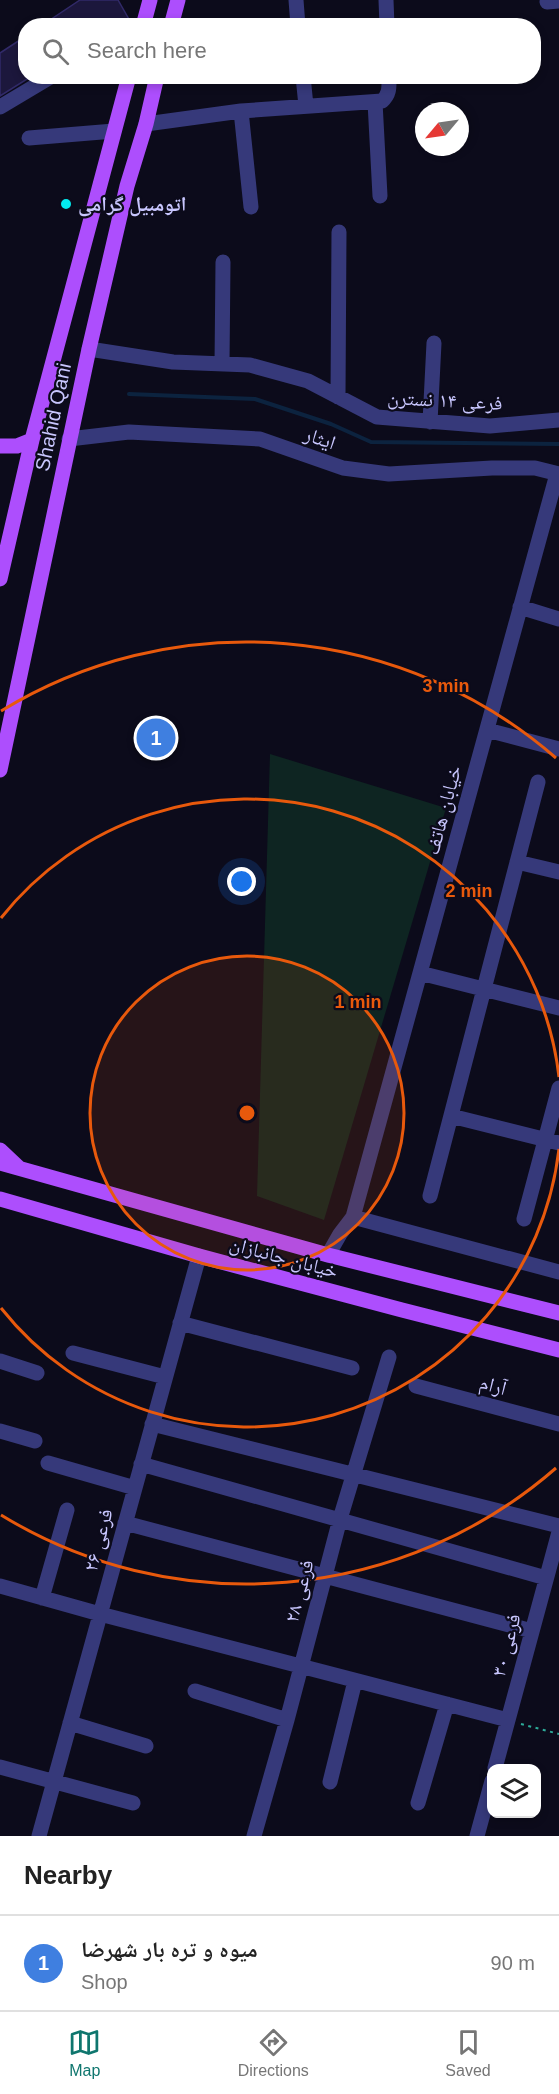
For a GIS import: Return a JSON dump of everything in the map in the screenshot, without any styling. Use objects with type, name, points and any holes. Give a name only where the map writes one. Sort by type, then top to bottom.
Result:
[{"type":"main road","points":[[144,18],[150,0]]},
{"type":"main road","points":[[173,18],[178,0]]},
{"type":"main road","name":"Shahid Qani","points":[[0,579],[32,440],[127,84]]},
{"type":"main road","name":"Shahid Qani","points":[[0,770],[89,349],[155,84]]},
{"type":"main road","points":[[101,180],[128,186]]},
{"type":"main road","points":[[0,446],[17,446],[32,440]]},
{"type":"main road","points":[[0,1150],[20,1169]]},
{"type":"main road","name":"خیابان جانبازان","points":[[0,1163],[328,1255],[559,1313]]},
{"type":"main road","name":"خیابان جانبازان","points":[[0,1199],[199,1256],[559,1350]]},
{"type":"street","points":[[296,0],[297,18]]},
{"type":"street","points":[[386,0],[387,18]]},
{"type":"street","points":[[0,107],[39,84]]},
{"type":"street","points":[[304,84],[306,105]]},
{"type":"street","points":[[146,124],[241,111],[382,101],[387,96],[389,84]]},
{"type":"street","points":[[375,102],[380,196]]},
{"type":"street","points":[[241,111],[251,207]]},
{"type":"street","points":[[28,138],[114,131]]},
{"type":"street","points":[[338,397],[339,232]]},
{"type":"street","points":[[222,364],[223,262]]},
{"type":"street","points":[[430,422],[434,343]]},
{"type":"street","name":"فرعی ۱۴ نسترن","points":[[89,349],[173,362],[250,365],[308,381],[377,417],[490,426],[559,420]]},
{"type":"street","name":"ایثار","points":[[69,439],[129,432],[260,439],[343,468],[389,474],[492,468],[535,468],[558,474]]},
{"type":"street","name":"خیابان هاتف","points":[[328,1255],[353,1217],[558,474]]},
{"type":"street","points":[[520,607],[559,620]]},
{"type":"street","points":[[487,730],[559,749]]},
{"type":"street","points":[[430,1196],[538,782]]},
{"type":"street","points":[[517,862],[559,872]]},
{"type":"street","points":[[420,973],[559,1008]]},
{"type":"street","points":[[524,1219],[552,1141],[559,1088]]},
{"type":"street","points":[[451,1116],[552,1141]]},
{"type":"street","points":[[353,1217],[559,1272]]},
{"type":"street","name":"فرعی ۲۶","points":[[39,1836],[199,1256]]},
{"type":"street","points":[[180,1323],[352,1368]]},
{"type":"street","points":[[73,1353],[165,1377]]},
{"type":"street","name":"فرعی ۲۸","points":[[254,1836],[340,1519],[389,1357]]},
{"type":"street","points":[[0,1361],[37,1373]]},
{"type":"street","name":"آرام","points":[[416,1386],[559,1424]]},
{"type":"street","points":[[152,1424],[559,1526]]},
{"type":"street","points":[[0,1431],[35,1441]]},
{"type":"street","points":[[48,1463],[135,1488]]},
{"type":"street","points":[[141,1464],[546,1578]]},
{"type":"street","points":[[42,1598],[67,1509]]},
{"type":"street","points":[[125,1523],[532,1630]]},
{"type":"street","name":"فرعی ۳۰","points":[[496,1764],[559,1532]]},
{"type":"street","points":[[0,1586],[507,1720]]},
{"type":"street","points":[[330,1782],[354,1681]]},
{"type":"street","points":[[195,1690],[287,1720]]},
{"type":"street","points":[[418,1803],[447,1704]]},
{"type":"street","points":[[70,1723],[146,1746]]},
{"type":"street","points":[[0,1767],[133,1803]]},
{"type":"street","points":[[477,1836],[487,1799]]},
{"type":"path","points":[[507,1720],[559,1734]]},
{"type":"green space","points":[[270,754],[446,808],[324,1220],[257,1196]]},
{"type":"building","points":[[80,0],[118,0],[128,18],[53,18]]},
{"type":"building","points":[[18,41],[19,84],[0,96],[0,53]]},
{"type":"waterway","points":[[129,394],[255,399],[331,424],[371,442],[559,444]]},
{"type":"place","name":"اتومبیل گرامی","points":[[66,204]]},
{"type":"place","name":"میوه و تره بار شهرضا","points":[[156,738]]}]
